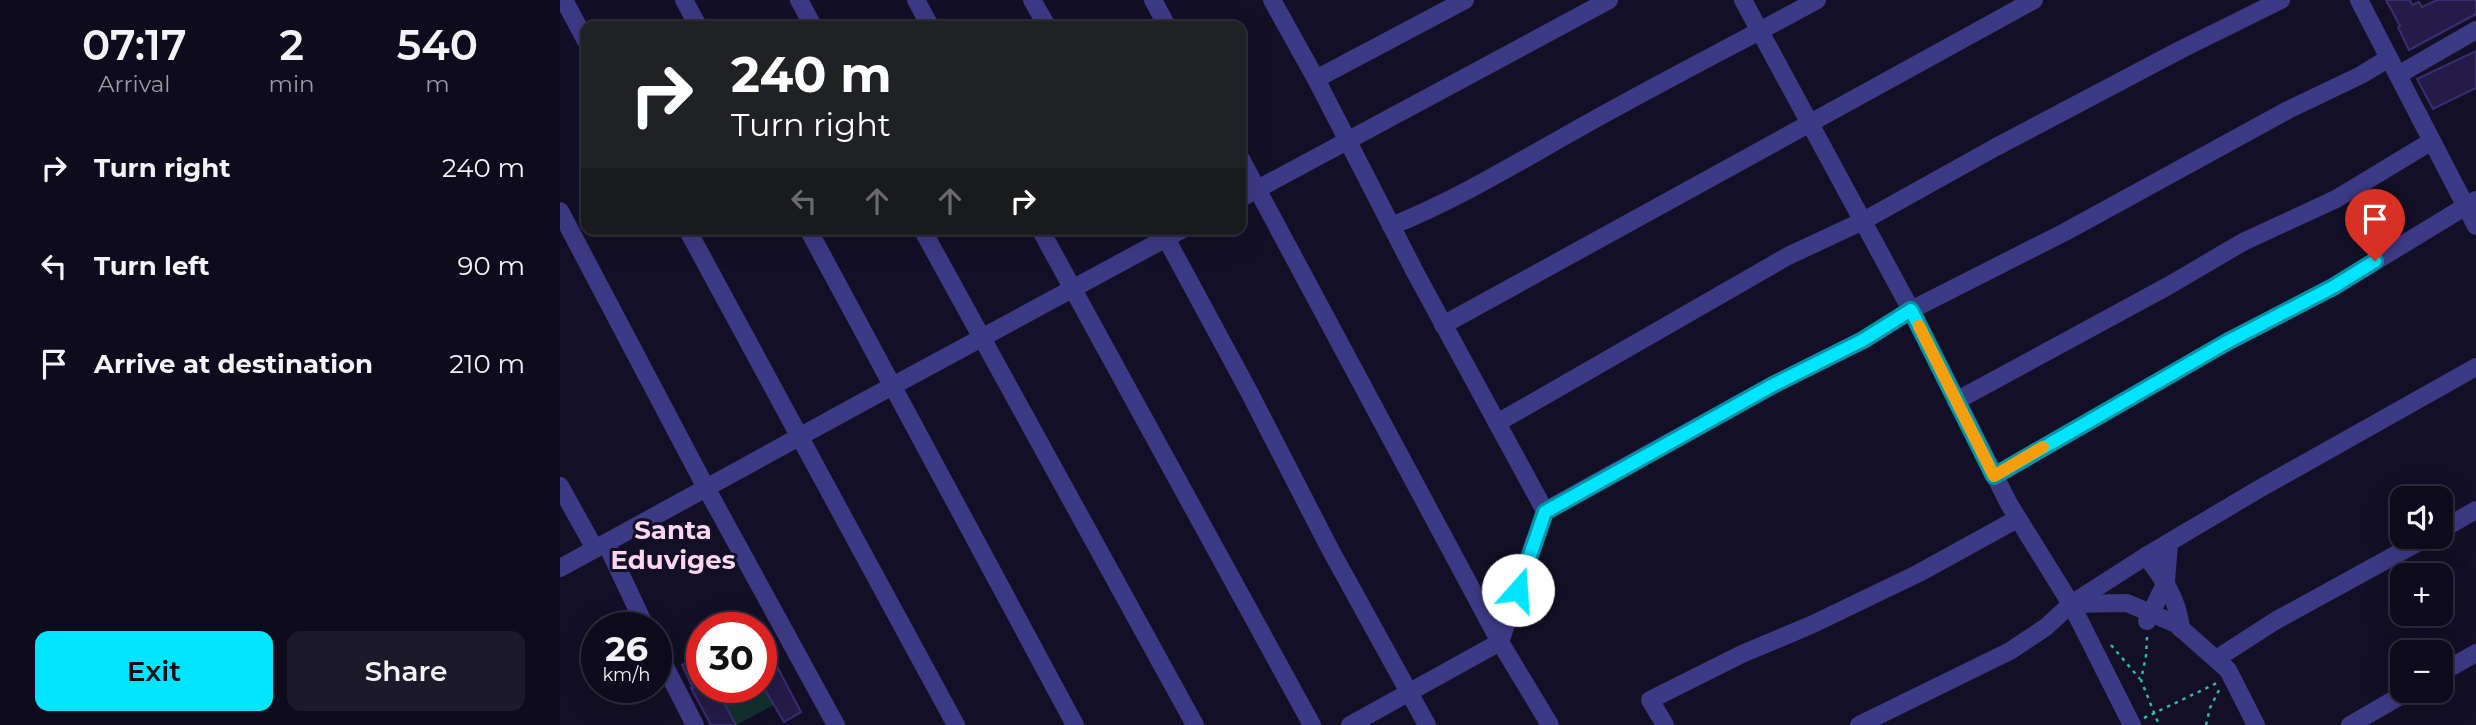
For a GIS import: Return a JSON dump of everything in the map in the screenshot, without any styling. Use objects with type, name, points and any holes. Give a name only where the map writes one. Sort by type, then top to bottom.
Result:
[{"type":"street","points":[[564,0],[581,32]]},
{"type":"street","points":[[684,0],[695,21]]},
{"type":"street","points":[[799,0],[810,21]]},
{"type":"street","points":[[916,0],[927,21]]},
{"type":"street","points":[[1032,0],[1044,21]]},
{"type":"street","points":[[1153,0],[1164,21]]},
{"type":"street","points":[[1272,0],[1545,512]]},
{"type":"street","points":[[1316,79],[1465,0]]},
{"type":"street","points":[[1246,195],[1609,0]]},
{"type":"street","points":[[1743,0],[1911,310],[2017,519],[2071,604],[2131,725]]},
{"type":"street","points":[[1391,226],[1440,206],[1817,0]]},
{"type":"street","points":[[1443,325],[2034,0]]},
{"type":"street","points":[[1497,424],[1788,256],[1863,221],[1996,146],[2281,0]]},
{"type":"street","points":[[2359,0],[2432,141],[2471,203],[2476,226]]},
{"type":"street","points":[[2398,75],[2476,30]]},
{"type":"street","points":[[1350,725],[1500,642],[1545,512],[1773,385],[1863,340],[1911,310],[2065,232],[2389,58]]},
{"type":"street","points":[[1956,401],[2157,292],[2242,242],[2336,199],[2432,141]]},
{"type":"street","points":[[1246,168],[1500,642],[1550,725]]},
{"type":"street","points":[[1994,476],[2227,342],[2333,287],[2471,203]]},
{"type":"street","points":[[560,211],[706,488],[836,725]]},
{"type":"street","points":[[690,235],[956,725]]},
{"type":"street","points":[[811,235],[1075,725]]},
{"type":"street","points":[[925,235],[1195,725]]},
{"type":"street","points":[[1043,235],[1312,725]]},
{"type":"street","points":[[560,569],[1072,289],[1161,235]]},
{"type":"street","points":[[1164,235],[1427,725]]},
{"type":"street","points":[[1859,725],[2010,651],[2046,627],[2071,604],[2146,556],[2476,368]]},
{"type":"street","points":[[560,486],[600,546],[637,612]]},
{"type":"street","points":[[2453,523],[2476,510]]},
{"type":"street","points":[[1665,725],[1650,700],[1742,654],[1811,625],[1919,573],[2017,519]]},
{"type":"street","points":[[2150,617],[2166,582],[2168,543]]},
{"type":"street","points":[[2216,659],[2275,621],[2406,549]]},
{"type":"street","points":[[2146,556],[2166,582],[2179,608],[2181,629]]},
{"type":"street","points":[[2071,604],[2127,603],[2150,617],[2181,629],[2232,676],[2256,725]]},
{"type":"street","points":[[2453,666],[2476,653]]},
{"type":"street","points":[[672,680],[695,725]]},
{"type":"street","points":[[2350,725],[2390,702]]},
{"type":"path","points":[[2150,617],[2141,680],[2159,725]]},
{"type":"path","points":[[2131,725],[2232,676]]},
{"type":"path","points":[[2206,725],[2219,688],[2232,676]]},
{"type":"green space","points":[[724,703],[774,705],[736,725]]},
{"type":"building","points":[[2386,0],[2410,0],[2412,5],[2419,2],[2422,7],[2437,0],[2476,0],[2476,14],[2409,50]]},
{"type":"building","points":[[2476,51],[2476,88],[2433,109],[2417,79]]},
{"type":"building","points":[[777,666],[801,712],[784,722],[773,703],[777,703]]},
{"type":"building","points":[[699,703],[724,703],[736,725],[711,725]]},
{"type":"slow traffic","points":[[1919,326],[1994,476],[2043,447]]},
{"type":"district","name":"Santa Eduviges","points":[[673,545]]},
{"type":"route","points":[[1518,590],[1545,512],[1645,454],[1863,340],[1911,310],[1994,476],[2019,459],[2122,404],[2227,342],[2333,287],[2375,261]]}]
